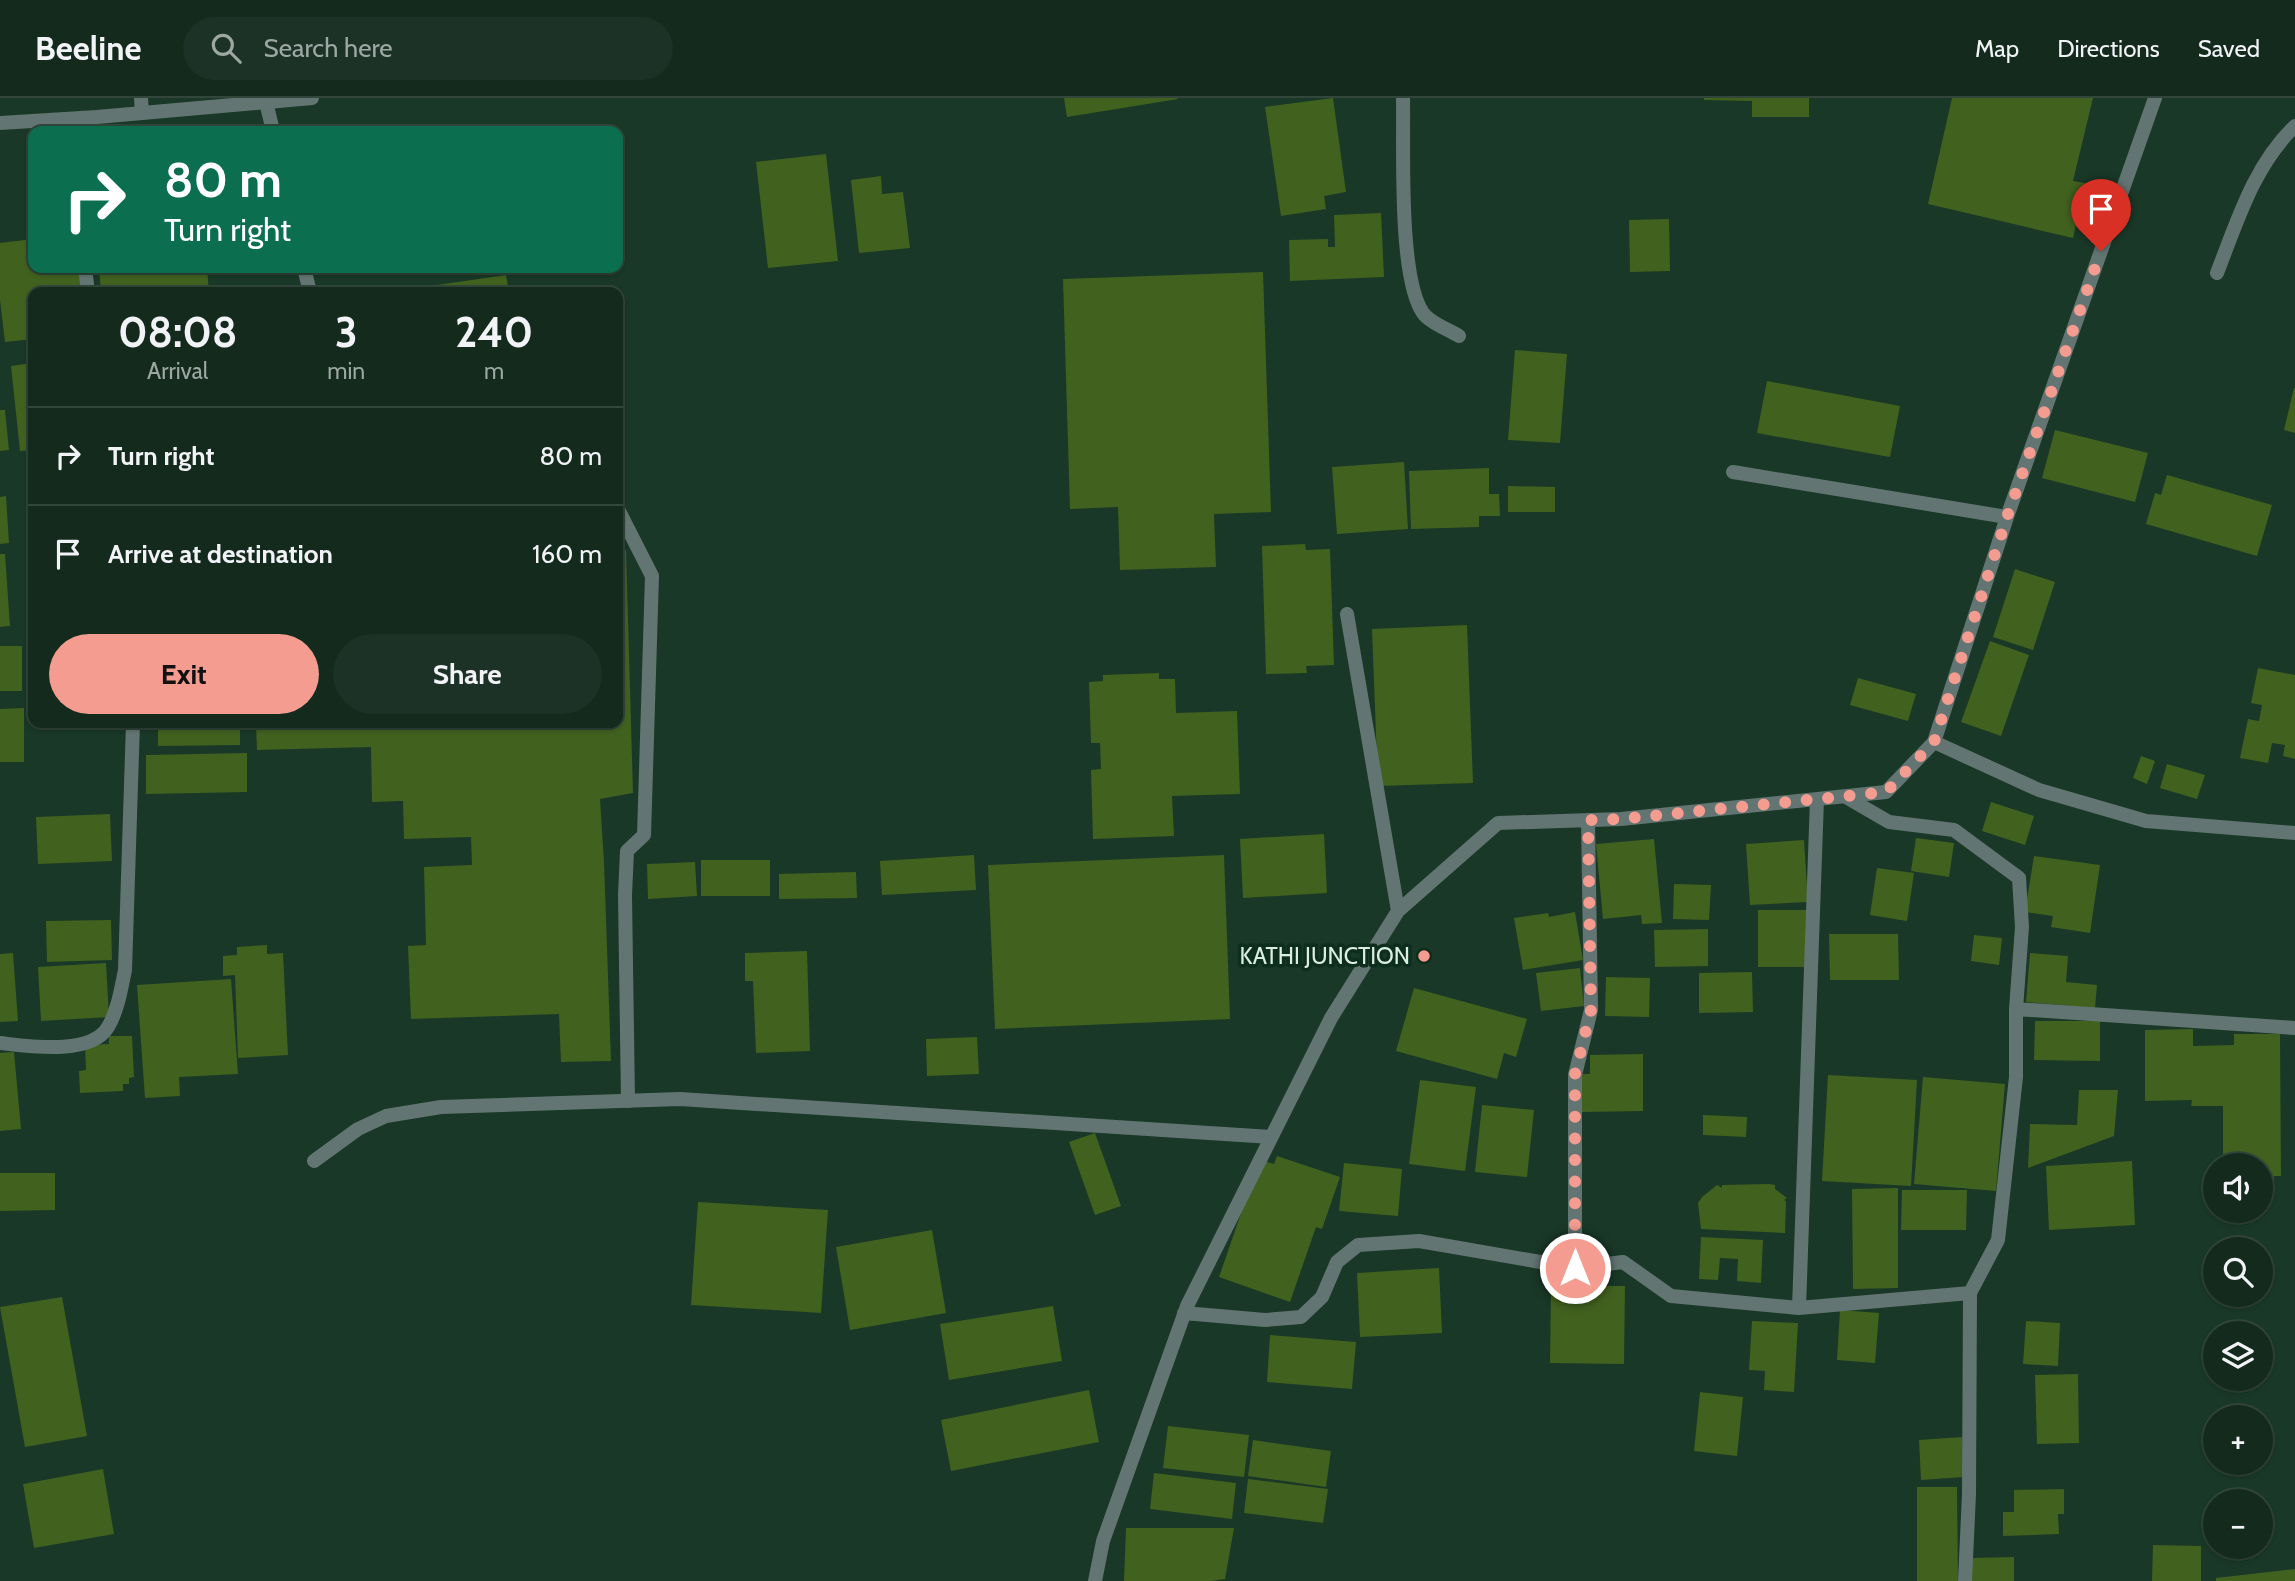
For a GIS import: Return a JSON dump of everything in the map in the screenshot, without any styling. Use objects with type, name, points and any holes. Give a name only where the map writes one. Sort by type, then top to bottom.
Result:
[{"type":"street","points":[[0,122],[81,125],[142,105],[266,102],[312,98]]},
{"type":"street","points":[[1404,98],[1406,236],[1412,284],[1423,314],[1459,336]]},
{"type":"street","points":[[1095,1581],[1103,1541],[1184,1313],[1331,1018],[1398,911],[1499,823],[1621,819],[1886,792],[1934,742],[2007,517],[2155,98]]},
{"type":"street","points":[[266,102],[272,126]]},
{"type":"street","points":[[2217,273],[2245,199],[2278,142],[2295,126]]},
{"type":"street","points":[[1733,472],[2007,517]]},
{"type":"street","points":[[623,519],[652,576],[644,835],[627,850],[625,895],[628,1101]]},
{"type":"street","points":[[1347,614],[1398,911]]},
{"type":"street","points":[[0,1044],[52,1048],[87,1043],[107,1030],[118,1002],[125,970],[133,728]]},
{"type":"street","points":[[1934,742],[2039,790],[2146,821],[2295,833]]},
{"type":"street","points":[[1846,797],[1889,822],[1954,830],[2019,878],[2022,927],[2016,1009],[2017,1077],[1998,1240],[1970,1293],[1969,1494],[1965,1581]]},
{"type":"street","points":[[1799,1308],[1817,799]]},
{"type":"street","points":[[1575,1268],[1575,1074],[1591,1010],[1588,820]]},
{"type":"street","points":[[2016,1009],[2295,1028]]},
{"type":"street","points":[[314,1161],[358,1129],[386,1116],[441,1107],[680,1099],[1271,1137]]},
{"type":"street","points":[[1184,1313],[1265,1320],[1301,1317],[1322,1297],[1337,1262],[1358,1245],[1419,1241],[1575,1268],[1623,1262],[1671,1296],[1799,1308],[1970,1293]]},
{"type":"building","points":[[1064,98],[1177,98],[1178,99],[1067,117]]},
{"type":"building","points":[[1333,98],[1346,192],[1324,196],[1326,209],[1281,216],[1265,107]]},
{"type":"building","points":[[1704,98],[1809,98],[1809,117],[1752,117],[1752,101]]},
{"type":"building","points":[[1952,98],[2093,98],[2073,181],[2085,183],[2073,238],[1928,204]]},
{"type":"building","points":[[826,154],[838,261],[768,268],[756,162]]},
{"type":"building","points":[[881,176],[882,194],[903,192],[910,248],[859,253],[851,180]]},
{"type":"building","points":[[1381,213],[1384,277],[1290,281],[1289,240],[1328,239],[1328,247],[1335,247],[1334,215]]},
{"type":"building","points":[[1669,219],[1670,271],[1630,272],[1629,220]]},
{"type":"building","points":[[28,240],[28,273],[79,273],[81,287],[28,287],[28,340],[5,342],[0,300],[0,243]]},
{"type":"building","points":[[1263,272],[1271,512],[1214,514],[1216,567],[1120,570],[1118,507],[1070,509],[1063,279]]},
{"type":"building","points":[[99,273],[207,273],[209,287],[101,287]]},
{"type":"building","points":[[506,275],[508,287],[424,287]]},
{"type":"building","points":[[1515,350],[1567,354],[1560,443],[1508,440]]},
{"type":"building","points":[[28,364],[28,450],[20,451],[11,366]]},
{"type":"building","points":[[1767,381],[1900,406],[1890,457],[1757,433]]},
{"type":"building","points":[[2295,388],[2295,433],[2284,430]]},
{"type":"building","points":[[0,410],[5,410],[9,450],[0,451]]},
{"type":"building","points":[[2055,430],[2148,453],[2135,502],[2042,478]]},
{"type":"building","points":[[1404,462],[1408,529],[1337,534],[1332,467]]},
{"type":"building","points":[[1489,468],[1489,494],[1499,494],[1500,516],[1479,516],[1479,527],[1411,529],[1409,471]]},
{"type":"building","points":[[2167,475],[2272,505],[2257,556],[2146,524],[2155,493],[2161,495]]},
{"type":"building","points":[[1508,486],[1555,487],[1555,512],[1508,512]]},
{"type":"building","points":[[6,496],[9,543],[0,544],[0,497]]},
{"type":"building","points":[[1305,544],[1306,550],[1330,549],[1334,665],[1306,666],[1307,673],[1266,674],[1262,546]]},
{"type":"building","points":[[623,550],[626,550],[633,793],[600,799],[611,1061],[561,1062],[559,1014],[411,1019],[408,946],[426,945],[424,867],[472,865],[471,837],[404,839],[403,801],[372,802],[371,747],[257,750],[256,728],[623,728]]},
{"type":"building","points":[[0,554],[5,554],[10,626],[0,627]]},
{"type":"building","points":[[2015,569],[2055,582],[2033,650],[1993,637]]},
{"type":"building","points":[[1467,625],[1473,783],[1378,786],[1372,629]]},
{"type":"building","points":[[1990,641],[2029,655],[2001,736],[1961,722]]},
{"type":"building","points":[[0,646],[22,646],[22,691],[0,691]]},
{"type":"building","points":[[2258,668],[2295,675],[2295,759],[2283,756],[2285,745],[2272,743],[2268,763],[2240,758],[2248,719],[2259,721],[2262,705],[2251,703]]},
{"type":"building","points":[[1159,673],[1159,679],[1175,679],[1176,713],[1237,711],[1240,794],[1172,796],[1174,836],[1093,839],[1091,770],[1101,769],[1100,743],[1091,743],[1089,682],[1103,681],[1103,675]]},
{"type":"building","points":[[1858,678],[1916,694],[1908,721],[1850,705]]},
{"type":"building","points":[[24,708],[24,762],[0,762],[0,709]]},
{"type":"building","points":[[158,728],[240,728],[240,745],[158,746]]},
{"type":"building","points":[[247,753],[247,792],[146,794],[146,755]]},
{"type":"building","points":[[2141,756],[2155,761],[2147,784],[2133,778]]},
{"type":"building","points":[[2167,764],[2205,775],[2197,799],[2160,788]]},
{"type":"building","points":[[1991,802],[2034,816],[2025,845],[1982,831]]},
{"type":"building","points":[[110,814],[112,861],[38,864],[36,817]]},
{"type":"building","points":[[1324,834],[1327,893],[1243,898],[1240,839]]},
{"type":"building","points":[[1916,838],[1954,843],[1949,877],[1911,871]]},
{"type":"building","points":[[1654,839],[1662,923],[1642,924],[1641,915],[1603,919],[1596,844]]},
{"type":"building","points":[[1804,840],[1808,902],[1750,905],[1746,844]]},
{"type":"building","points":[[974,855],[976,890],[882,895],[880,861]]},
{"type":"building","points":[[1224,855],[1230,1019],[995,1029],[988,865]]},
{"type":"building","points":[[2034,856],[2100,865],[2090,933],[2051,927],[2053,916],[2025,912]]},
{"type":"building","points":[[701,860],[770,860],[770,896],[701,896]]},
{"type":"building","points":[[695,862],[697,896],[648,899],[647,864]]},
{"type":"building","points":[[1877,868],[1914,873],[1907,921],[1870,915]]},
{"type":"building","points":[[856,872],[857,898],[779,899],[779,874]]},
{"type":"building","points":[[1674,884],[1711,885],[1709,920],[1673,919]]},
{"type":"building","points":[[1758,910],[1810,910],[1809,967],[1758,967]]},
{"type":"building","points":[[1575,912],[1583,960],[1523,970],[1514,918],[1548,913],[1549,917]]},
{"type":"building","points":[[111,920],[112,960],[47,962],[46,921]]},
{"type":"building","points":[[1708,929],[1708,966],[1655,967],[1654,930]]},
{"type":"building","points":[[1829,934],[1898,934],[1899,980],[1830,980]]},
{"type":"building","points":[[1974,935],[2002,938],[1999,965],[1971,961]]},
{"type":"building","points":[[267,945],[267,954],[283,953],[288,1055],[238,1058],[235,975],[223,976],[223,956],[237,955],[237,947]]},
{"type":"building","points":[[807,951],[810,1051],[756,1053],[753,981],[745,981],[745,953]]},
{"type":"building","points":[[13,953],[18,1021],[0,1022],[0,954]]},
{"type":"building","points":[[2030,953],[2068,956],[2066,982],[2097,985],[2095,1008],[2026,1002]]},
{"type":"building","points":[[106,963],[109,1017],[41,1021],[38,967]]},
{"type":"building","points":[[1580,968],[1584,1006],[1541,1011],[1536,973]]},
{"type":"building","points":[[1752,972],[1753,1012],[1699,1013],[1699,973]]},
{"type":"building","points":[[1606,977],[1650,978],[1649,1017],[1605,1016]]},
{"type":"building","points":[[231,979],[238,1074],[179,1077],[180,1096],[145,1098],[137,985]]},
{"type":"building","points":[[1414,988],[1527,1019],[1516,1057],[1504,1053],[1497,1079],[1396,1051]]},
{"type":"building","points":[[2035,1021],[2100,1021],[2100,1061],[2034,1060]]},
{"type":"building","points":[[2193,1029],[2193,1046],[2234,1045],[2234,1034],[2280,1034],[2281,1176],[2274,1176],[2274,1190],[2273,1153],[2223,1153],[2223,1106],[2191,1106],[2192,1100],[2145,1101],[2145,1030]]},
{"type":"building","points":[[109,1036],[132,1036],[134,1077],[129,1078],[129,1084],[123,1084],[123,1091],[80,1093],[79,1071],[86,1070],[85,1045],[109,1044]]},
{"type":"building","points":[[977,1037],[979,1074],[927,1076],[926,1039]]},
{"type":"building","points":[[14,1052],[21,1129],[0,1131],[0,1053]]},
{"type":"building","points":[[1643,1054],[1643,1111],[1582,1112],[1582,1074],[1590,1074],[1590,1055]]},
{"type":"building","points":[[1828,1075],[1917,1080],[1911,1186],[1822,1181]]},
{"type":"building","points":[[1923,1077],[2005,1084],[1996,1191],[1914,1184]]},
{"type":"building","points":[[1420,1080],[1476,1087],[1465,1171],[1409,1164]]},
{"type":"building","points":[[2079,1090],[2118,1090],[2114,1136],[2028,1168],[2030,1124],[2077,1125]]},
{"type":"building","points":[[1482,1105],[1534,1110],[1527,1177],[1475,1172]]},
{"type":"building","points":[[1703,1115],[1747,1117],[1746,1137],[1703,1135]]},
{"type":"building","points":[[1095,1133],[1121,1206],[1095,1215],[1069,1142]]},
{"type":"building","points":[[1277,1156],[1340,1177],[1322,1229],[1316,1227],[1290,1302],[1219,1277],[1255,1173],[1264,1161],[1274,1164]]},
{"type":"building","points":[[2132,1161],[2135,1225],[2049,1230],[2046,1166]]},
{"type":"building","points":[[1344,1163],[1402,1169],[1398,1216],[1339,1211]]},
{"type":"building","points":[[0,1173],[55,1173],[55,1210],[0,1211]]},
{"type":"building","points":[[1717,1185],[1722,1188],[1722,1185],[1775,1185],[1775,1189],[1787,1198],[1784,1200],[1785,1233],[1701,1229],[1698,1203]]},
{"type":"building","points":[[1898,1188],[1898,1288],[1853,1289],[1852,1189]]},
{"type":"building","points":[[1902,1190],[1967,1190],[1966,1230],[1901,1230]]},
{"type":"building","points":[[698,1202],[828,1210],[821,1313],[691,1305]]},
{"type":"building","points":[[932,1230],[946,1313],[850,1330],[836,1247]]},
{"type":"building","points":[[1701,1237],[1763,1240],[1761,1283],[1737,1281],[1738,1259],[1720,1258],[1718,1280],[1699,1279]]},
{"type":"building","points":[[1439,1268],[1442,1333],[1360,1337],[1357,1273]]},
{"type":"building","points":[[1551,1286],[1625,1286],[1624,1364],[1550,1363]]},
{"type":"building","points":[[62,1297],[87,1436],[25,1447],[0,1307]]},
{"type":"building","points":[[1053,1306],[1062,1361],[949,1380],[940,1324]]},
{"type":"building","points":[[1840,1310],[1879,1313],[1875,1363],[1837,1360]]},
{"type":"building","points":[[1752,1321],[1798,1323],[1794,1392],[1764,1390],[1765,1371],[1749,1370]]},
{"type":"building","points":[[2026,1321],[2060,1323],[2058,1366],[2023,1364]]},
{"type":"building","points":[[1270,1335],[1356,1342],[1352,1389],[1267,1382]]},
{"type":"building","points":[[2078,1374],[2079,1443],[2037,1444],[2035,1375]]},
{"type":"building","points":[[1089,1390],[1099,1442],[951,1471],[941,1420]]},
{"type":"building","points":[[1700,1392],[1743,1397],[1737,1456],[1694,1451]]},
{"type":"building","points":[[1168,1426],[1249,1435],[1244,1477],[1163,1468]]},
{"type":"building","points":[[1962,1437],[1964,1477],[1921,1480],[1919,1440]]},
{"type":"building","points":[[1253,1440],[1331,1451],[1326,1487],[1248,1476]]},
{"type":"building","points":[[103,1469],[114,1534],[34,1548],[23,1484]]},
{"type":"building","points":[[1154,1473],[1236,1483],[1232,1519],[1150,1509]]},
{"type":"building","points":[[1248,1479],[1328,1489],[1323,1523],[1244,1513]]},
{"type":"building","points":[[1917,1487],[1957,1487],[1958,1581],[1917,1581]]},
{"type":"building","points":[[2064,1489],[2064,1514],[2058,1514],[2059,1534],[2003,1536],[2003,1512],[2014,1512],[2014,1490]]},
{"type":"building","points":[[1126,1528],[1234,1528],[1225,1579],[1124,1581]]},
{"type":"building","points":[[2153,1545],[2201,1546],[2201,1581],[2152,1581]]},
{"type":"building","points":[[2014,1557],[2014,1581],[1971,1581],[1971,1558]]},
{"type":"building","points":[[2295,1569],[2295,1581],[2216,1581],[2216,1578]]},
{"type":"place","name":"KATHI JUNCTION","points":[[1424,956]]},
{"type":"route","points":[[1575,1268],[1575,1074],[1591,1010],[1588,820],[1886,792],[1934,742],[2007,517],[2101,251]]}]
